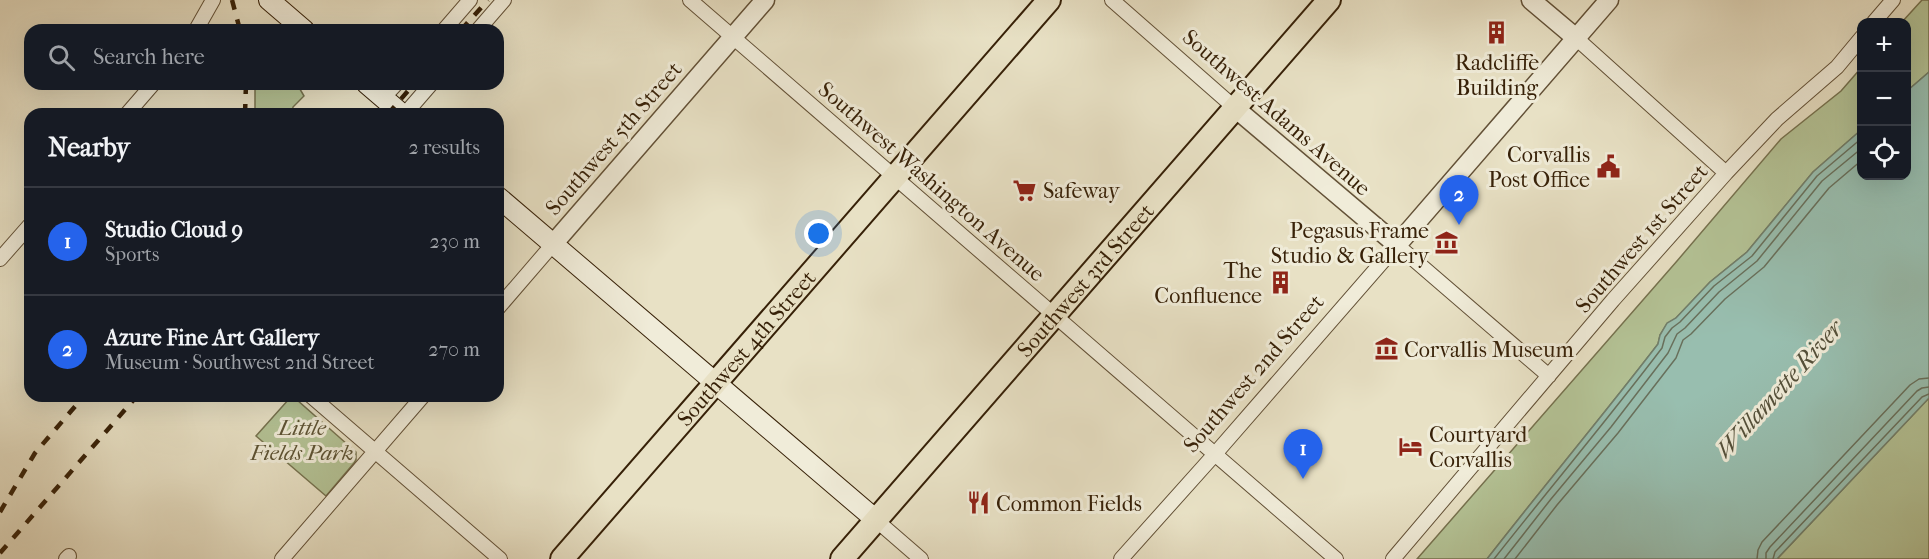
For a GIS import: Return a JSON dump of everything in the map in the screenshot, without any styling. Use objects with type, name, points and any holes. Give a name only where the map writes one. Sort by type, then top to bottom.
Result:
[{"type":"highway","name":"Southwest 4th Street","points":[[562,559],[1049,0]]},
{"type":"highway","name":"Southwest 3rd Street","points":[[842,559],[1329,0]]},
{"type":"main road","points":[[269,0],[297,24]]},
{"type":"main road","points":[[390,91],[400,108]]},
{"type":"main road","points":[[504,201],[876,520]]},
{"type":"street","points":[[199,24],[213,0]]},
{"type":"street","points":[[449,24],[470,0]]},
{"type":"street","points":[[483,24],[504,0]]},
{"type":"street","name":"Southwest Washington Avenue","points":[[690,0],[1336,559]]},
{"type":"street","name":"Southwest 5th Street","points":[[504,301],[765,0]]},
{"type":"street","name":"Southwest Adams Avenue","points":[[1112,0],[1549,376]]},
{"type":"street","points":[[1531,0],[1726,172]]},
{"type":"street","name":"Southwest 2nd Street","points":[[1121,559],[1609,0]]},
{"type":"street","points":[[1877,18],[1893,0]]},
{"type":"street","name":"Southwest 1st Street","points":[[1393,559],[1613,300],[1726,172],[1777,119],[1837,67],[1857,43]]},
{"type":"street","points":[[132,108],[148,90]]},
{"type":"street","points":[[409,108],[426,90]]},
{"type":"street","points":[[0,259],[24,232]]},
{"type":"street","points":[[319,402],[500,559]]},
{"type":"street","points":[[282,559],[418,402]]},
{"type":"street","points":[[876,520],[921,559]]},
{"type":"green space","points":[[1922,0],[1929,0],[1929,72],[1911,88],[1911,18],[1906,18]]},
{"type":"green space","points":[[1857,73],[1857,134],[1813,172],[1747,252],[1710,282],[1676,318],[1667,324],[1660,335],[1658,344],[1487,559],[1417,559],[1781,139],[1841,91]]},
{"type":"green space","points":[[255,90],[300,90],[304,96],[293,108],[255,108]]},
{"type":"green space","points":[[1929,398],[1929,559],[1777,559]]},
{"type":"green space","name":"Little Fields Park","points":[[286,402],[299,402],[356,452],[356,460],[326,496],[256,436]]},
{"type":"water","name":"Willamette River","points":[[1929,72],[1929,398],[1777,559],[1487,559],[1658,344],[1667,323],[1676,318],[1710,282],[1747,252],[1813,172],[1857,134],[1857,180],[1911,180],[1911,88]]},
{"type":"railway","points":[[232,0],[238,24]]},
{"type":"railway","points":[[466,24],[488,0]]},
{"type":"railway","points":[[245,108],[246,90]]},
{"type":"railway","points":[[393,108],[409,90]]},
{"type":"railway","points":[[0,512],[35,453],[79,402]]},
{"type":"railway","points":[[0,553],[132,402]]},
{"type":"place","name":"Radcliffe Building","points":[[1497,33]]},
{"type":"place","name":"Corvallis Post Office","points":[[1608,167]]},
{"type":"place","name":"Safeway","points":[[1025,190]]},
{"type":"place","name":"Azure Fine Art Gallery","points":[[1459,225]]},
{"type":"place","name":"Pegasus Frame Studio & Gallery","points":[[1447,243]]},
{"type":"place","name":"The Confluence","points":[[1280,283]]},
{"type":"place","name":"Corvallis Museum","points":[[1386,349]]},
{"type":"place","name":"Courtyard Corvallis","points":[[1411,447]]},
{"type":"place","name":"Studio Cloud 9","points":[[1303,479]]},
{"type":"place","name":"Common Fields","points":[[978,503]]}]
